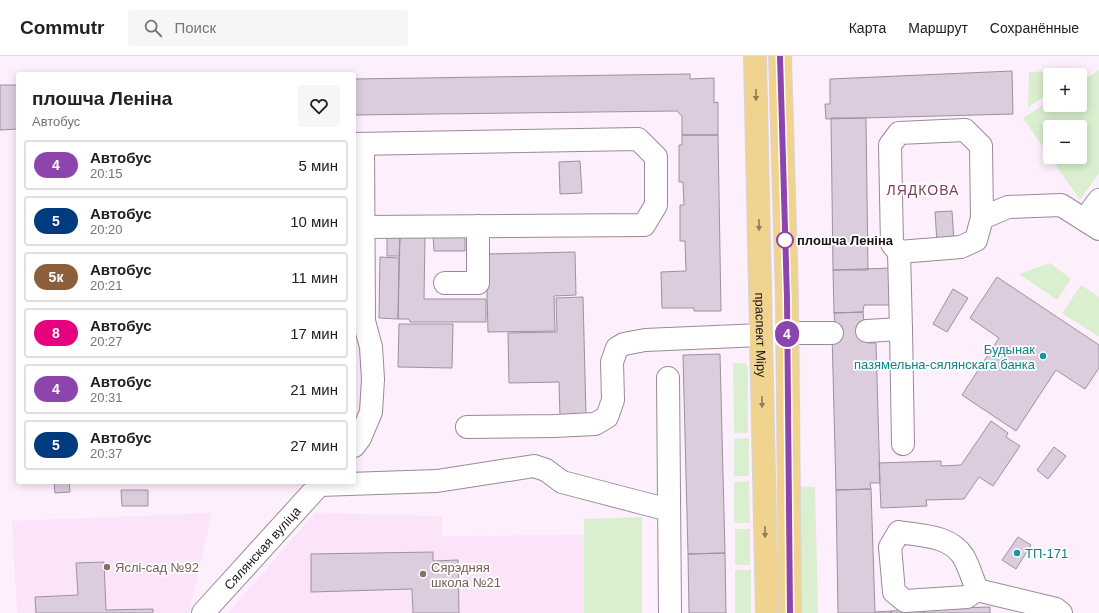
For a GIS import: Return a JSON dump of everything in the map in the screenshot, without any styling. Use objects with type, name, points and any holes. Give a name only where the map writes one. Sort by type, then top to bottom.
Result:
[{"type":"main road","name":"праспект Міру","points":[[755,56],[767,613]]},
{"type":"main road","name":"праспект Міру","points":[[780,56],[787,333],[790,613]]},
{"type":"lane","points":[[899,252],[960,247],[976,240],[982,218],[981,146],[965,130],[899,133],[890,145],[892,244],[899,252],[903,444]]},
{"type":"lane","points":[[356,443],[360,438],[371,412],[373,379],[371,347],[359,321],[363,226],[358,144],[638,139],[656,156],[656,205],[644,225],[363,226]]},
{"type":"lane","points":[[982,218],[1008,207],[1061,206],[1092,224],[1099,200]]},
{"type":"lane","points":[[445,283],[478,283],[478,226]]},
{"type":"lane","points":[[868,331],[901,329]]},
{"type":"lane","points":[[787,333],[832,333]]},
{"type":"lane","points":[[467,427],[595,424],[607,418],[613,400],[612,362],[617,348],[624,344],[653,340],[761,335]]},
{"type":"lane","points":[[668,378],[670,613]]},
{"type":"lane","points":[[356,482],[437,481],[534,466],[546,470],[562,482],[669,510]]},
{"type":"lane","name":"Сялянская вуліца","points":[[203,613],[319,484]]},
{"type":"lane","points":[[977,590],[1056,609],[1062,613]]},
{"type":"shaded area","name":"Яслі-сад №92","points":[[212,513],[189,613],[17,613],[12,521]]},
{"type":"shaded area","name":"Сярэдняя школа №21","points":[[315,513],[442,516],[442,536],[584,535],[584,613],[228,613]]},
{"type":"green space","points":[[1099,70],[1099,173],[1080,200],[1055,164],[1087,164],[1087,120],[1043,120],[1043,147],[1023,118],[1043,105],[1043,112],[1087,112],[1087,78]]},
{"type":"green space","points":[[1043,71],[1043,97],[1028,107],[1029,72]]},
{"type":"green space","points":[[1050,263],[1071,279],[1057,300],[1019,274]]},
{"type":"green space","points":[[1081,285],[1099,297],[1099,337],[1062,313]]},
{"type":"green space","points":[[733,363],[745,363],[748,367],[748,433],[734,433]]},
{"type":"green space","points":[[749,438],[749,476],[734,476],[734,439]]},
{"type":"green space","points":[[749,481],[750,523],[734,523],[734,482]]},
{"type":"green space","points":[[795,486],[815,487],[818,613],[797,613]]},
{"type":"green space","points":[[642,517],[642,613],[584,613],[584,519]]},
{"type":"green space","points":[[735,529],[750,529],[750,565],[735,565]]},
{"type":"green space","points":[[735,570],[751,570],[751,613],[735,613]]},
{"type":"building","points":[[1012,71],[1013,114],[826,119],[825,104],[830,104],[830,79]]},
{"type":"building","points":[[690,74],[690,79],[714,78],[714,103],[718,102],[718,135],[682,135],[682,116],[677,111],[356,115],[356,79]]},
{"type":"building","points":[[0,85],[16,85],[16,129],[0,130]]},
{"type":"building","points":[[831,118],[866,118],[868,270],[833,270]]},
{"type":"building","points":[[682,135],[718,135],[721,311],[694,311],[694,308],[662,308],[661,272],[686,271],[685,241],[680,241],[680,205],[684,205],[683,182],[679,182],[679,145],[682,145]]},
{"type":"building","points":[[580,161],[582,193],[560,194],[559,162]]},
{"type":"building","points":[[952,211],[954,242],[937,243],[935,212]]},
{"type":"building","points":[[433,235],[465,235],[465,251],[434,251]]},
{"type":"building","points":[[387,236],[400,236],[399,256],[387,256]]},
{"type":"building","points":[[400,236],[425,236],[424,299],[486,299],[486,322],[410,322],[409,319],[398,319]]},
{"type":"building","points":[[575,252],[576,295],[554,296],[555,331],[488,332],[486,254]]},
{"type":"building","points":[[380,257],[399,258],[398,319],[379,318]]},
{"type":"building","points":[[892,268],[891,305],[864,305],[863,312],[834,313],[833,270]]},
{"type":"building","name":"Будынак пазямельна-сялянскага банка","points":[[997,277],[1099,345],[1099,368],[1085,389],[1056,370],[1016,431],[962,395],[999,338],[970,318]]},
{"type":"building","points":[[953,289],[968,298],[947,332],[933,324]]},
{"type":"building","points":[[583,297],[586,416],[560,417],[559,382],[509,383],[508,333],[557,332],[556,298]]},
{"type":"building","points":[[863,312],[864,322],[867,322],[868,343],[876,343],[880,483],[870,483],[871,489],[836,490],[832,333],[835,323],[834,313]]},
{"type":"building","points":[[399,324],[453,324],[452,368],[398,367]]},
{"type":"building","points":[[720,354],[725,553],[688,554],[683,355]]},
{"type":"building","points":[[991,421],[1008,433],[1006,437],[1020,446],[993,486],[979,477],[964,499],[926,500],[927,506],[881,508],[879,463],[941,461],[941,466],[961,465]]},
{"type":"building","points":[[1054,447],[1066,456],[1048,479],[1037,470]]},
{"type":"building","points":[[54,484],[69,484],[70,492],[55,493]]},
{"type":"building","points":[[871,489],[875,612],[891,611],[891,613],[838,613],[836,490]]},
{"type":"building","points":[[121,490],[148,490],[148,506],[122,506]]},
{"type":"building","name":"ТП-171","points":[[1018,537],[1031,545],[1016,569],[1002,560]]},
{"type":"building","points":[[433,552],[433,561],[458,560],[459,613],[413,613],[412,589],[311,592],[311,554]]},
{"type":"building","points":[[725,553],[726,613],[689,613],[688,554]]},
{"type":"building","points":[[104,562],[106,610],[153,609],[153,613],[36,613],[35,597],[78,595],[76,563]]},
{"type":"building","points":[[990,607],[990,613],[924,613],[924,609]]},
{"type":"building","points":[[924,609],[924,613],[891,613],[891,611]]},
{"type":"tunnel","points":[[832,333],[867,331]]},
{"type":"bus line","name":"4","points":[[780,56],[787,298],[790,613]]},
{"type":"place","name":"плошча Леніна","points":[[785,240]]},
{"type":"place","name":"Будынак пазямельна-сялянскага банка","points":[[1043,356]]},
{"type":"place","name":"ТП-171","points":[[1017,553]]},
{"type":"place","name":"Яслі-сад №92","points":[[107,567]]},
{"type":"place","name":"Сярэдняя школа №21","points":[[423,574]]},
{"type":"district","name":"ЛЯДКОВА","points":[[923,190]]}]
